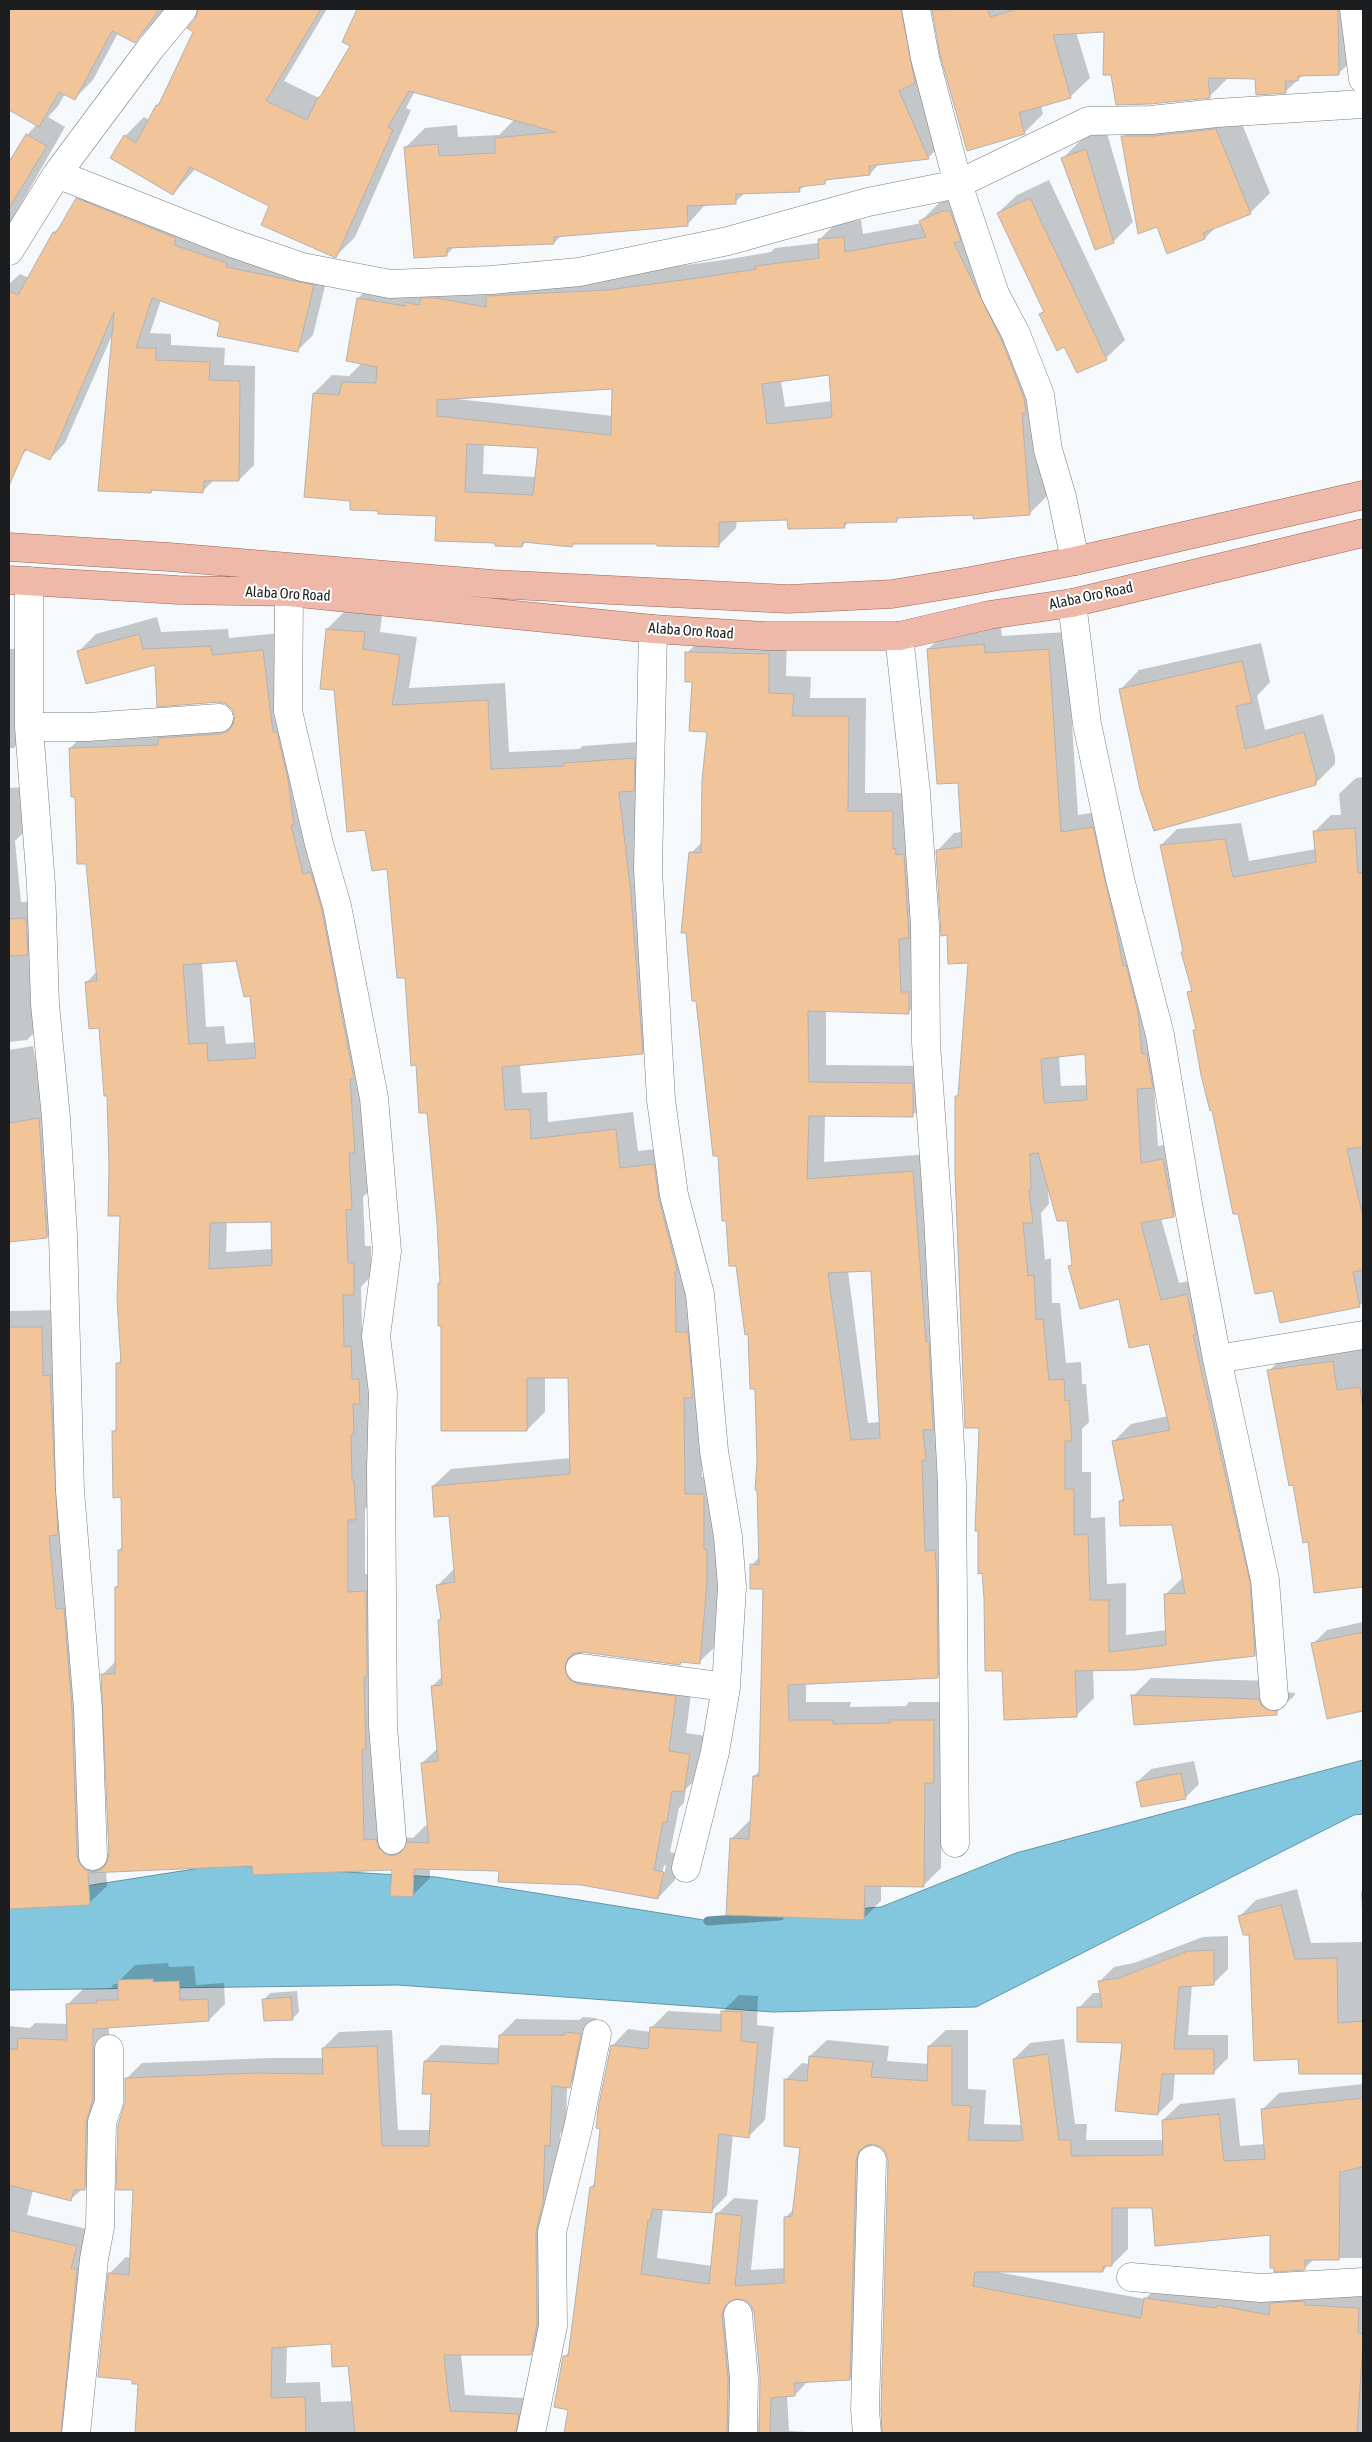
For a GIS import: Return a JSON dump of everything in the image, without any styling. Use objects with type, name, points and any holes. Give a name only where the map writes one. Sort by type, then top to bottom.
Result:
[{"type":"main road","name":"Alaba Oro Road","points":[[9,547],[169,557],[494,584],[788,599],[892,594],[1075,561],[1363,495]]},
{"type":"main road","name":"Alaba Oro Road","points":[[19,580],[178,590],[289,592],[653,629],[765,636],[899,636],[989,615],[1072,603],[1363,533]]},
{"type":"street","points":[[9,251],[57,174],[150,49],[183,9]]},
{"type":"street","points":[[916,9],[925,58],[958,184],[995,294],[1016,334],[1040,396],[1048,450],[1062,497],[1075,561]]},
{"type":"street","points":[[1354,9],[1363,79]]},
{"type":"street","points":[[57,174],[232,243],[302,267],[390,284],[491,280],[578,272],[728,241],[868,202],[958,184],[1088,121],[1151,120],[1217,113],[1363,104]]},
{"type":"street","points":[[19,580],[41,885],[45,1004],[56,1118],[63,1235],[70,1491],[88,1709],[93,1856]]},
{"type":"street","points":[[289,592],[288,711],[319,844],[337,906],[374,1098],[387,1251],[376,1336],[383,1393],[381,1469],[383,1726],[392,1840]]},
{"type":"street","points":[[1072,603],[1087,724],[1120,879],[1160,1035],[1188,1204],[1217,1359],[1265,1580],[1274,1696]]},
{"type":"street","points":[[653,629],[648,870],[661,1100],[674,1195],[700,1294],[714,1451],[728,1537],[732,1587],[726,1687],[715,1752],[686,1868]]},
{"type":"street","points":[[899,636],[916,792],[922,888],[926,1044],[952,1485],[955,1843]]},
{"type":"street","points":[[29,727],[88,727],[219,718]]},
{"type":"street","points":[[1217,1359],[1363,1335]]},
{"type":"street","points":[[580,1668],[726,1687]]},
{"type":"street","points":[[532,2433],[553,2326],[552,2232],[578,2128],[597,2034]]},
{"type":"street","points":[[76,2433],[94,2259],[100,2227],[102,2122],[109,2102],[110,2049]]},
{"type":"street","points":[[867,2433],[866,2401],[872,2160]]},
{"type":"street","points":[[1131,2277],[1261,2288],[1363,2282]]},
{"type":"street","points":[[738,2314],[744,2378],[743,2433]]},
{"type":"water","points":[[1363,1760],[1363,1814],[1354,1815],[976,2007],[773,2012],[398,1985],[9,1990],[9,1898],[220,1865],[436,1877],[710,1921],[881,1907],[1016,1853]]},
{"type":"building","points":[[9,9],[163,9],[160,12],[158,11],[135,43],[112,31],[75,100],[59,92],[39,127],[9,110]]},
{"type":"building","points":[[198,9],[321,9],[266,101],[307,120],[318,97],[320,97],[350,46],[342,42],[357,9],[901,9],[915,83],[899,91],[929,159],[869,166],[870,175],[825,180],[825,184],[799,187],[800,192],[736,194],[736,204],[687,206],[688,226],[554,237],[554,244],[447,248],[447,256],[414,258],[404,147],[438,144],[439,156],[495,153],[495,138],[556,132],[409,91],[388,127],[393,130],[336,258],[261,225],[269,206],[190,167],[173,195],[110,158],[124,135],[136,143],[156,105],[158,106],[193,32],[187,28],[195,19]]},
{"type":"building","points":[[988,9],[990,17],[1017,9],[1338,9],[1339,75],[1298,76],[1298,81],[1285,81],[1286,93],[1256,95],[1255,79],[1208,78],[1210,98],[1150,104],[1116,105],[1111,75],[1103,75],[1104,32],[1053,35],[1071,98],[1019,113],[1025,134],[967,151],[940,55],[932,10]]},
{"type":"building","points":[[1216,129],[1251,214],[1203,233],[1205,239],[1167,254],[1157,227],[1138,234],[1121,136],[1153,136]]},
{"type":"building","points":[[26,134],[47,146],[9,208],[9,162]]},
{"type":"building","points":[[1086,149],[1114,243],[1095,250],[1061,158]]},
{"type":"building","points":[[76,198],[176,238],[174,245],[227,263],[226,267],[314,285],[298,352],[217,336],[220,322],[152,298],[136,348],[156,348],[156,360],[210,362],[209,380],[240,381],[239,481],[204,481],[203,493],[151,490],[151,493],[98,491],[114,312],[50,460],[25,449],[9,486],[9,291],[18,295],[53,232],[56,233]]},
{"type":"building","points":[[1030,198],[1107,360],[1077,373],[1064,347],[1057,351],[1039,314],[1044,312],[997,213]]},
{"type":"building","points":[[942,211],[950,211],[961,241],[954,243],[1002,341],[1024,398],[1026,413],[1022,413],[1030,515],[973,519],[973,515],[897,518],[897,522],[844,523],[845,528],[788,529],[787,520],[719,522],[719,547],[657,546],[657,544],[573,544],[572,547],[523,542],[522,547],[495,546],[495,543],[435,541],[436,516],[378,514],[378,511],[350,510],[350,501],[304,497],[313,393],[339,395],[342,382],[376,383],[377,367],[346,361],[357,298],[405,306],[405,302],[419,305],[421,298],[436,298],[486,307],[486,296],[607,290],[705,277],[756,269],[755,266],[819,258],[818,239],[844,237],[845,252],[926,237],[919,221]],"holes":[[[829,375],[832,417],[767,424],[762,384]],[[612,389],[611,435],[437,416],[437,400]],[[467,444],[538,448],[533,495],[465,492]]]},
{"type":"building","points":[[326,629],[365,632],[363,649],[400,655],[392,705],[488,700],[491,769],[564,766],[564,763],[635,758],[634,791],[619,792],[631,894],[643,1054],[502,1067],[505,1110],[530,1109],[531,1139],[616,1129],[620,1168],[654,1164],[659,1199],[677,1270],[675,1272],[676,1332],[688,1332],[692,1375],[692,1398],[684,1398],[685,1494],[704,1494],[704,1549],[707,1550],[707,1583],[700,1664],[681,1662],[680,1665],[582,1652],[574,1653],[568,1658],[565,1666],[566,1674],[570,1680],[578,1684],[676,1696],[669,1751],[690,1754],[684,1792],[672,1791],[667,1822],[663,1822],[654,1870],[664,1872],[658,1899],[581,1885],[498,1882],[499,1871],[414,1869],[413,1897],[390,1896],[392,1870],[253,1875],[252,1866],[88,1873],[90,1905],[9,1909],[9,1327],[42,1327],[43,1376],[50,1375],[58,1535],[49,1536],[56,1609],[64,1608],[72,1710],[77,1857],[85,1870],[94,1872],[102,1869],[109,1855],[101,1674],[115,1674],[115,1587],[118,1587],[118,1550],[122,1550],[121,1497],[113,1498],[112,1431],[116,1431],[116,1363],[121,1363],[117,1299],[120,1216],[108,1216],[107,1096],[104,1096],[99,1028],[89,1029],[85,982],[97,981],[86,864],[77,864],[75,797],[71,797],[69,748],[158,745],[158,738],[220,734],[228,731],[233,725],[235,717],[232,709],[226,704],[218,702],[157,707],[155,665],[86,684],[77,651],[139,634],[143,649],[211,646],[212,655],[263,650],[273,732],[277,732],[288,779],[294,825],[291,825],[303,874],[311,872],[322,910],[354,1079],[350,1079],[355,1153],[349,1153],[352,1209],[346,1210],[348,1263],[354,1263],[354,1295],[343,1295],[344,1347],[351,1346],[352,1379],[359,1379],[360,1404],[353,1404],[354,1435],[351,1435],[352,1480],[354,1480],[356,1520],[348,1520],[348,1592],[366,1591],[367,1677],[364,1677],[366,1749],[362,1750],[364,1840],[376,1839],[379,1848],[385,1854],[393,1856],[400,1853],[407,1842],[429,1843],[421,1763],[438,1761],[431,1686],[442,1685],[438,1620],[441,1619],[436,1585],[455,1582],[449,1516],[434,1517],[432,1486],[570,1474],[568,1378],[527,1378],[527,1431],[441,1431],[441,1326],[438,1326],[438,1283],[440,1283],[437,1223],[427,1113],[419,1113],[416,1065],[411,1066],[405,978],[397,978],[387,869],[372,871],[365,830],[347,832],[334,690],[320,689]],"holes":[[[236,961],[244,997],[250,996],[256,1058],[208,1061],[207,1043],[189,1044],[183,965]],[[271,1222],[272,1265],[209,1269],[210,1223]]]},
{"type":"building","points":[[984,644],[985,653],[1049,649],[1061,832],[1093,827],[1123,966],[1126,965],[1138,1012],[1142,1054],[1147,1054],[1153,1088],[1137,1089],[1141,1163],[1163,1159],[1174,1217],[1141,1223],[1161,1300],[1187,1294],[1196,1335],[1193,1335],[1250,1582],[1255,1656],[1135,1670],[1075,1671],[1077,1717],[1004,1720],[1002,1671],[985,1671],[984,1599],[982,1573],[978,1574],[978,1531],[975,1531],[979,1428],[965,1428],[955,1173],[955,1096],[958,1096],[968,963],[948,964],[947,935],[941,936],[936,850],[962,847],[958,783],[937,784],[927,649]],"holes":[[[1085,1054],[1087,1100],[1044,1103],[1041,1059]],[[1038,1153],[1057,1221],[1067,1221],[1072,1265],[1068,1266],[1080,1309],[1119,1299],[1129,1348],[1149,1344],[1170,1430],[1112,1441],[1124,1501],[1119,1501],[1120,1526],[1172,1525],[1185,1593],[1164,1594],[1166,1645],[1109,1652],[1109,1600],[1090,1600],[1088,1534],[1074,1535],[1074,1489],[1065,1489],[1065,1441],[1072,1441],[1069,1400],[1065,1401],[1064,1379],[1049,1380],[1043,1319],[1036,1320],[1034,1275],[1028,1276],[1023,1223],[1033,1223],[1029,1190],[1031,1189],[1030,1154]]]},
{"type":"building","points":[[685,652],[769,654],[769,693],[794,694],[792,716],[849,716],[848,811],[893,811],[893,849],[896,849],[896,855],[904,854],[909,938],[899,939],[901,992],[909,992],[909,1014],[808,1011],[809,1082],[913,1083],[913,1117],[809,1116],[807,1179],[913,1171],[926,1342],[929,1342],[933,1430],[923,1430],[926,1460],[922,1461],[925,1551],[935,1550],[938,1678],[788,1685],[789,1720],[833,1720],[833,1724],[890,1723],[890,1720],[934,1720],[934,1783],[925,1783],[924,1887],[865,1886],[864,1920],[726,1915],[730,1838],[749,1839],[753,1776],[759,1776],[763,1589],[750,1589],[750,1564],[759,1565],[757,1490],[755,1490],[757,1461],[755,1389],[750,1389],[748,1334],[745,1335],[736,1266],[729,1266],[726,1221],[722,1221],[718,1156],[713,1156],[696,1001],[692,1001],[686,933],[681,933],[689,852],[701,853],[702,780],[707,732],[689,731],[692,682],[685,682]],"holes":[[[871,1271],[880,1438],[851,1440],[828,1273]]]},
{"type":"building","points":[[1242,661],[1252,703],[1236,706],[1245,749],[1304,732],[1316,776],[1316,785],[1154,831],[1140,790],[1119,689]]},
{"type":"building","points":[[1355,828],[1358,873],[1363,872],[1363,1147],[1347,1149],[1363,1217],[1363,1270],[1353,1272],[1360,1307],[1280,1323],[1273,1291],[1255,1294],[1238,1214],[1233,1214],[1212,1110],[1210,1111],[1201,1075],[1193,1030],[1196,1030],[1187,992],[1192,991],[1181,952],[1183,951],[1160,845],[1225,839],[1233,877],[1316,862],[1313,831]]},
{"type":"building","points":[[26,918],[28,955],[9,956],[9,919]]},
{"type":"building","points":[[39,1118],[47,1238],[9,1242],[9,1123]]},
{"type":"building","points":[[1333,1361],[1337,1390],[1360,1387],[1363,1410],[1363,1587],[1314,1593],[1308,1542],[1303,1543],[1293,1485],[1289,1486],[1267,1370]]},
{"type":"building","points":[[1363,1632],[1363,1711],[1327,1719],[1311,1643]]},
{"type":"building","points":[[1131,1695],[1259,1699],[1261,1705],[1268,1710],[1277,1711],[1277,1715],[1134,1725]]},
{"type":"building","points":[[1181,1773],[1186,1799],[1141,1807],[1136,1782]]},
{"type":"building","points":[[1281,1905],[1295,1959],[1337,1958],[1338,2023],[1363,2021],[1363,2074],[1299,2074],[1298,2059],[1254,2061],[1249,1935],[1243,1935],[1238,1916]]},
{"type":"building","points":[[1214,1950],[1214,1985],[1179,1987],[1174,2049],[1214,2049],[1214,2074],[1162,2074],[1158,2115],[1115,2111],[1122,2043],[1077,2042],[1077,2007],[1102,2007],[1098,1981],[1119,1978],[1188,1951]]},
{"type":"building","points":[[153,1979],[153,1982],[179,1981],[180,2000],[208,1999],[209,2021],[93,2029],[93,2099],[86,2122],[85,2190],[74,2190],[71,2201],[9,2185],[9,2049],[17,2049],[18,2038],[67,2040],[66,2004],[97,2003],[97,2000],[118,2000],[118,1980]]},
{"type":"building","points":[[291,1997],[293,2020],[264,2021],[262,1999]]},
{"type":"building","points":[[721,2011],[742,2012],[741,2041],[758,2043],[749,2138],[719,2134],[712,2213],[652,2209],[651,2220],[648,2220],[641,2274],[709,2284],[716,2213],[742,2216],[735,2286],[784,2283],[784,2217],[792,2216],[800,2148],[784,2146],[784,2079],[807,2081],[809,2056],[873,2062],[871,2077],[927,2081],[928,2046],[952,2046],[952,2105],[971,2106],[968,2140],[1012,2141],[1023,2140],[1013,2059],[1048,2054],[1059,2140],[1071,2140],[1071,2156],[1163,2155],[1162,2120],[1219,2114],[1224,2161],[1265,2159],[1261,2109],[1363,2098],[1363,2167],[1340,2172],[1339,2260],[1305,2260],[1305,2270],[1274,2272],[1274,2268],[1270,2268],[1270,2235],[1155,2246],[1152,2208],[1112,2208],[1112,2266],[1103,2266],[1103,2272],[975,2272],[973,2286],[1141,2318],[1144,2298],[1216,2308],[1217,2305],[1269,2315],[1270,2303],[1305,2301],[1305,2305],[1359,2308],[1358,2333],[1363,2334],[1363,2342],[1357,2433],[882,2433],[881,2410],[888,2160],[886,2153],[881,2147],[872,2144],[865,2146],[859,2151],[856,2160],[850,2380],[794,2383],[795,2396],[771,2398],[770,2433],[759,2433],[760,2377],[754,2313],[751,2305],[745,2300],[736,2299],[729,2302],[724,2308],[722,2315],[728,2379],[727,2433],[564,2433],[568,2410],[554,2407],[563,2356],[568,2356],[590,2187],[594,2187],[600,2129],[596,2128],[598,2109],[611,2045],[648,2049],[650,2027],[721,2031]]},
{"type":"building","points":[[565,2032],[581,2034],[570,2088],[552,2086],[550,2146],[545,2145],[543,2203],[536,2232],[537,2324],[531,2355],[444,2355],[450,2411],[519,2414],[516,2433],[355,2433],[348,2366],[332,2367],[331,2344],[272,2348],[271,2398],[305,2397],[306,2433],[135,2433],[138,2384],[132,2384],[132,2380],[98,2377],[108,2273],[129,2275],[133,2190],[116,2190],[118,2125],[125,2102],[125,2078],[255,2073],[323,2074],[322,2048],[377,2046],[382,2146],[429,2146],[431,2094],[422,2094],[424,2061],[498,2064],[499,2035],[565,2035]]},
{"type":"building","points":[[9,2230],[77,2246],[71,2269],[77,2269],[61,2433],[9,2433]]},
{"type":"waterway","points":[[708,1921],[780,1916]]}]
